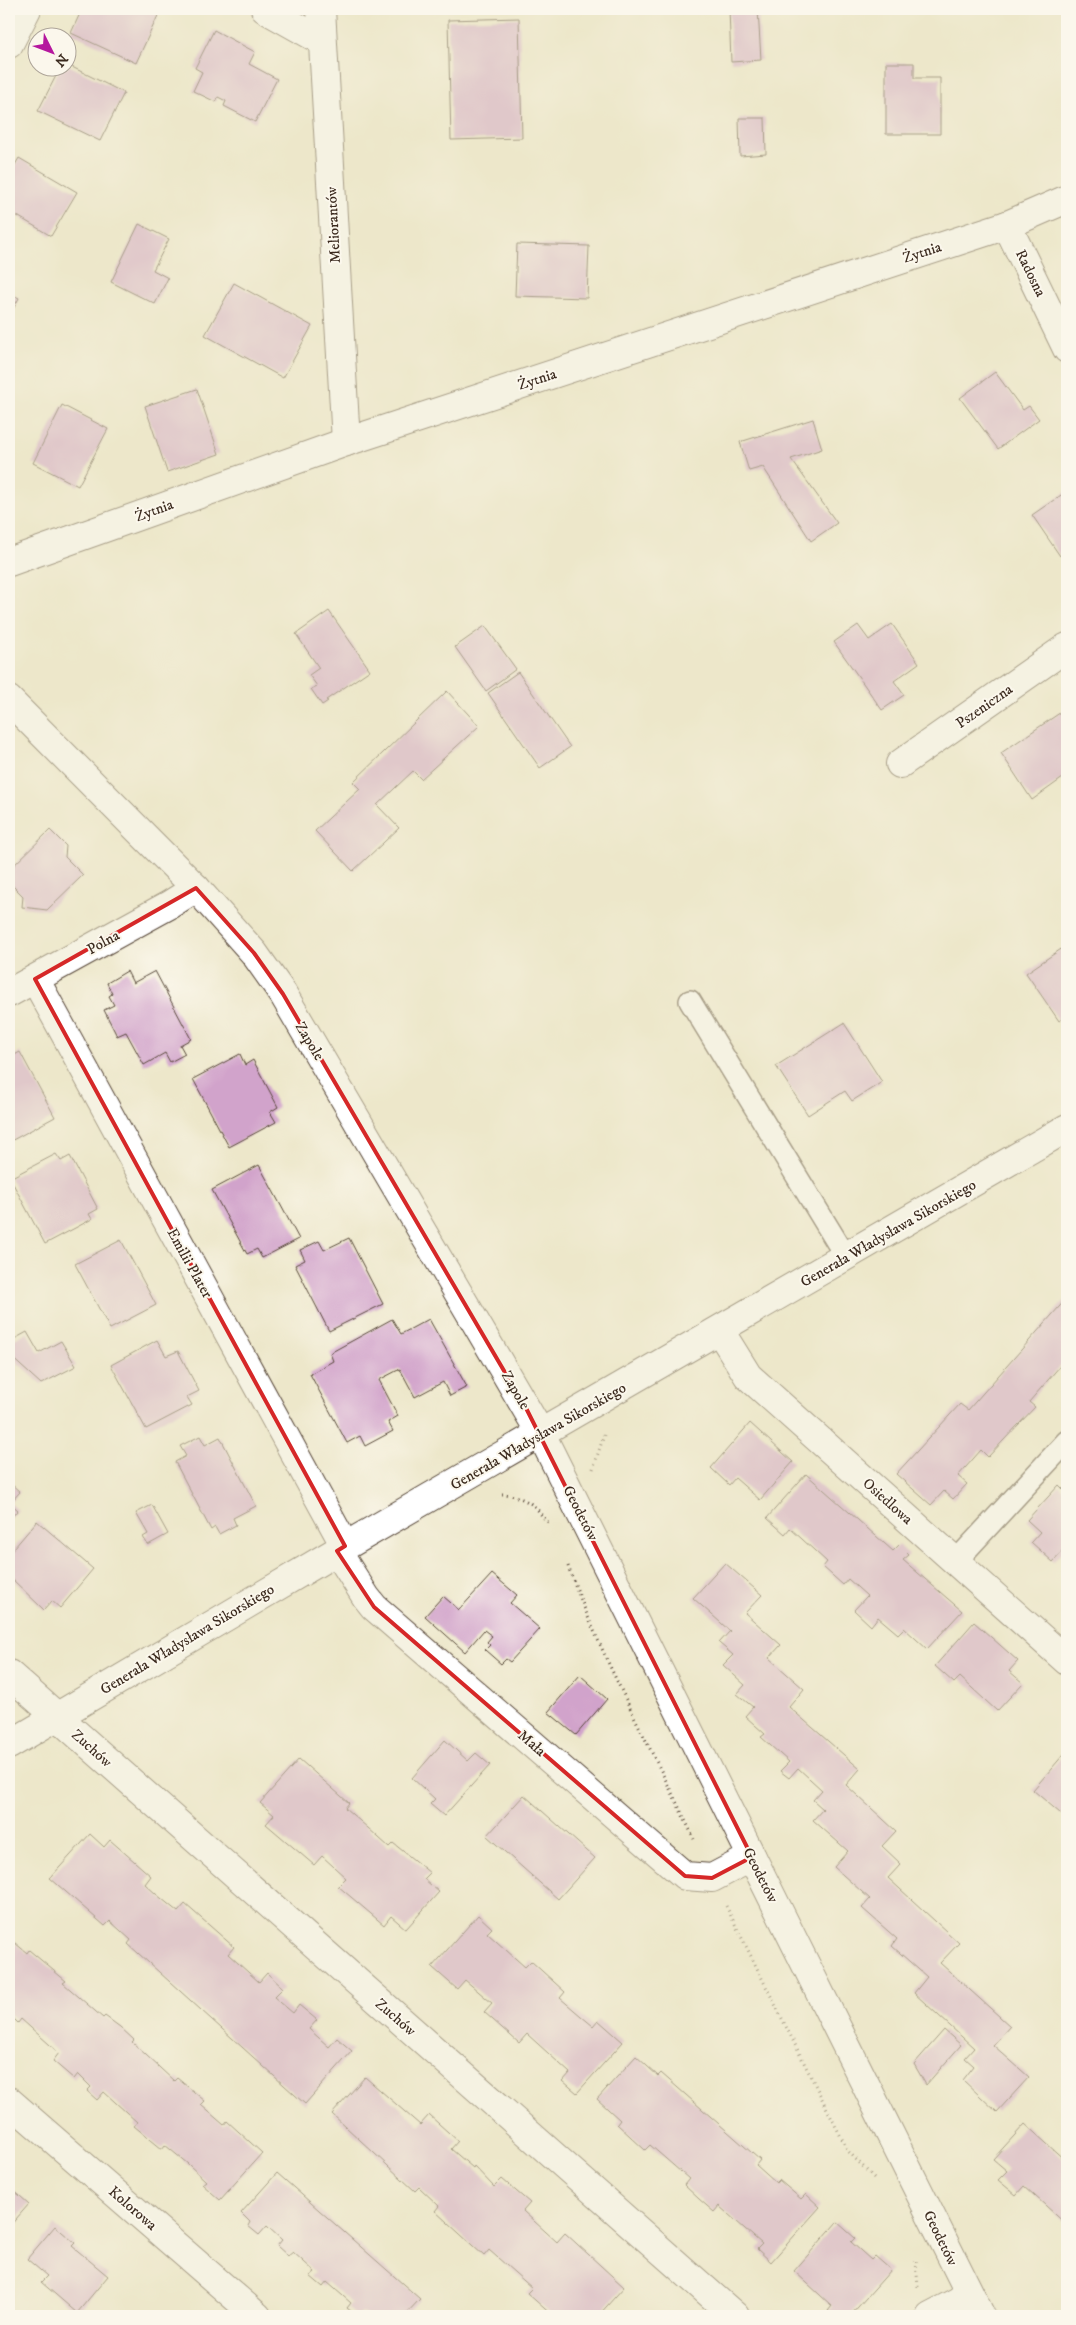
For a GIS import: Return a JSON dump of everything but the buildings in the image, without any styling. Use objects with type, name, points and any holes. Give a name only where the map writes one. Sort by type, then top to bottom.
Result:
[{"type":"street","points":[[9,44],[27,9]]},
{"type":"street","points":[[266,9],[322,41]]},
{"type":"street","name":"Meliorantów","points":[[321,9],[346,442]]},
{"type":"street","name":"Żytnia","points":[[9,562],[346,442],[1007,225],[1067,199]]},
{"type":"street","name":"Radosna","points":[[1007,225],[1067,349]]},
{"type":"street","name":"Pszeniczna","points":[[900,764],[1067,647]]},
{"type":"street","name":"Zapole","points":[[9,700],[196,888],[254,953],[283,994],[542,1434]]},
{"type":"street","name":"Polna","points":[[9,993],[169,905],[196,888]]},
{"type":"street","name":"Emilii Plater","points":[[35,979],[341,1549]]},
{"type":"street","name":"Generała Władysława Sikorskiego","points":[[9,1745],[341,1549],[720,1331],[1067,1128]]},
{"type":"street","name":"Osiedlowa","points":[[720,1331],[748,1376],[1067,1661]]},
{"type":"street","name":"Geodetów","points":[[542,1434],[975,2305]]},
{"type":"street","name":"Mała","points":[[341,1549],[366,1597],[374,1607],[685,1876],[712,1878]]},
{"type":"street","name":"Zuchów","points":[[9,1674],[735,2316]]},
{"type":"street","points":[[712,1878],[752,1857]]},
{"type":"street","name":"Kolorowa","points":[[9,2101],[257,2316]]},
{"type":"street","points":[[930,2316],[975,2305]]},
{"type":"lane","points":[[690,1001],[846,1257]]},
{"type":"lane","points":[[956,1561],[1067,1441]]},
{"type":"path","points":[[542,1517],[550,1524]]},
{"type":"path","points":[[565,1557],[578,1592],[620,1686],[838,2133],[848,2151],[877,2181]]},
{"type":"path","points":[[915,2253],[918,2290]]},
{"type":"highlighted area","points":[[196,888],[254,953],[283,994],[527,1410],[752,1857],[712,1878],[685,1876],[374,1607],[337,1551],[345,1546],[35,979]]}]
